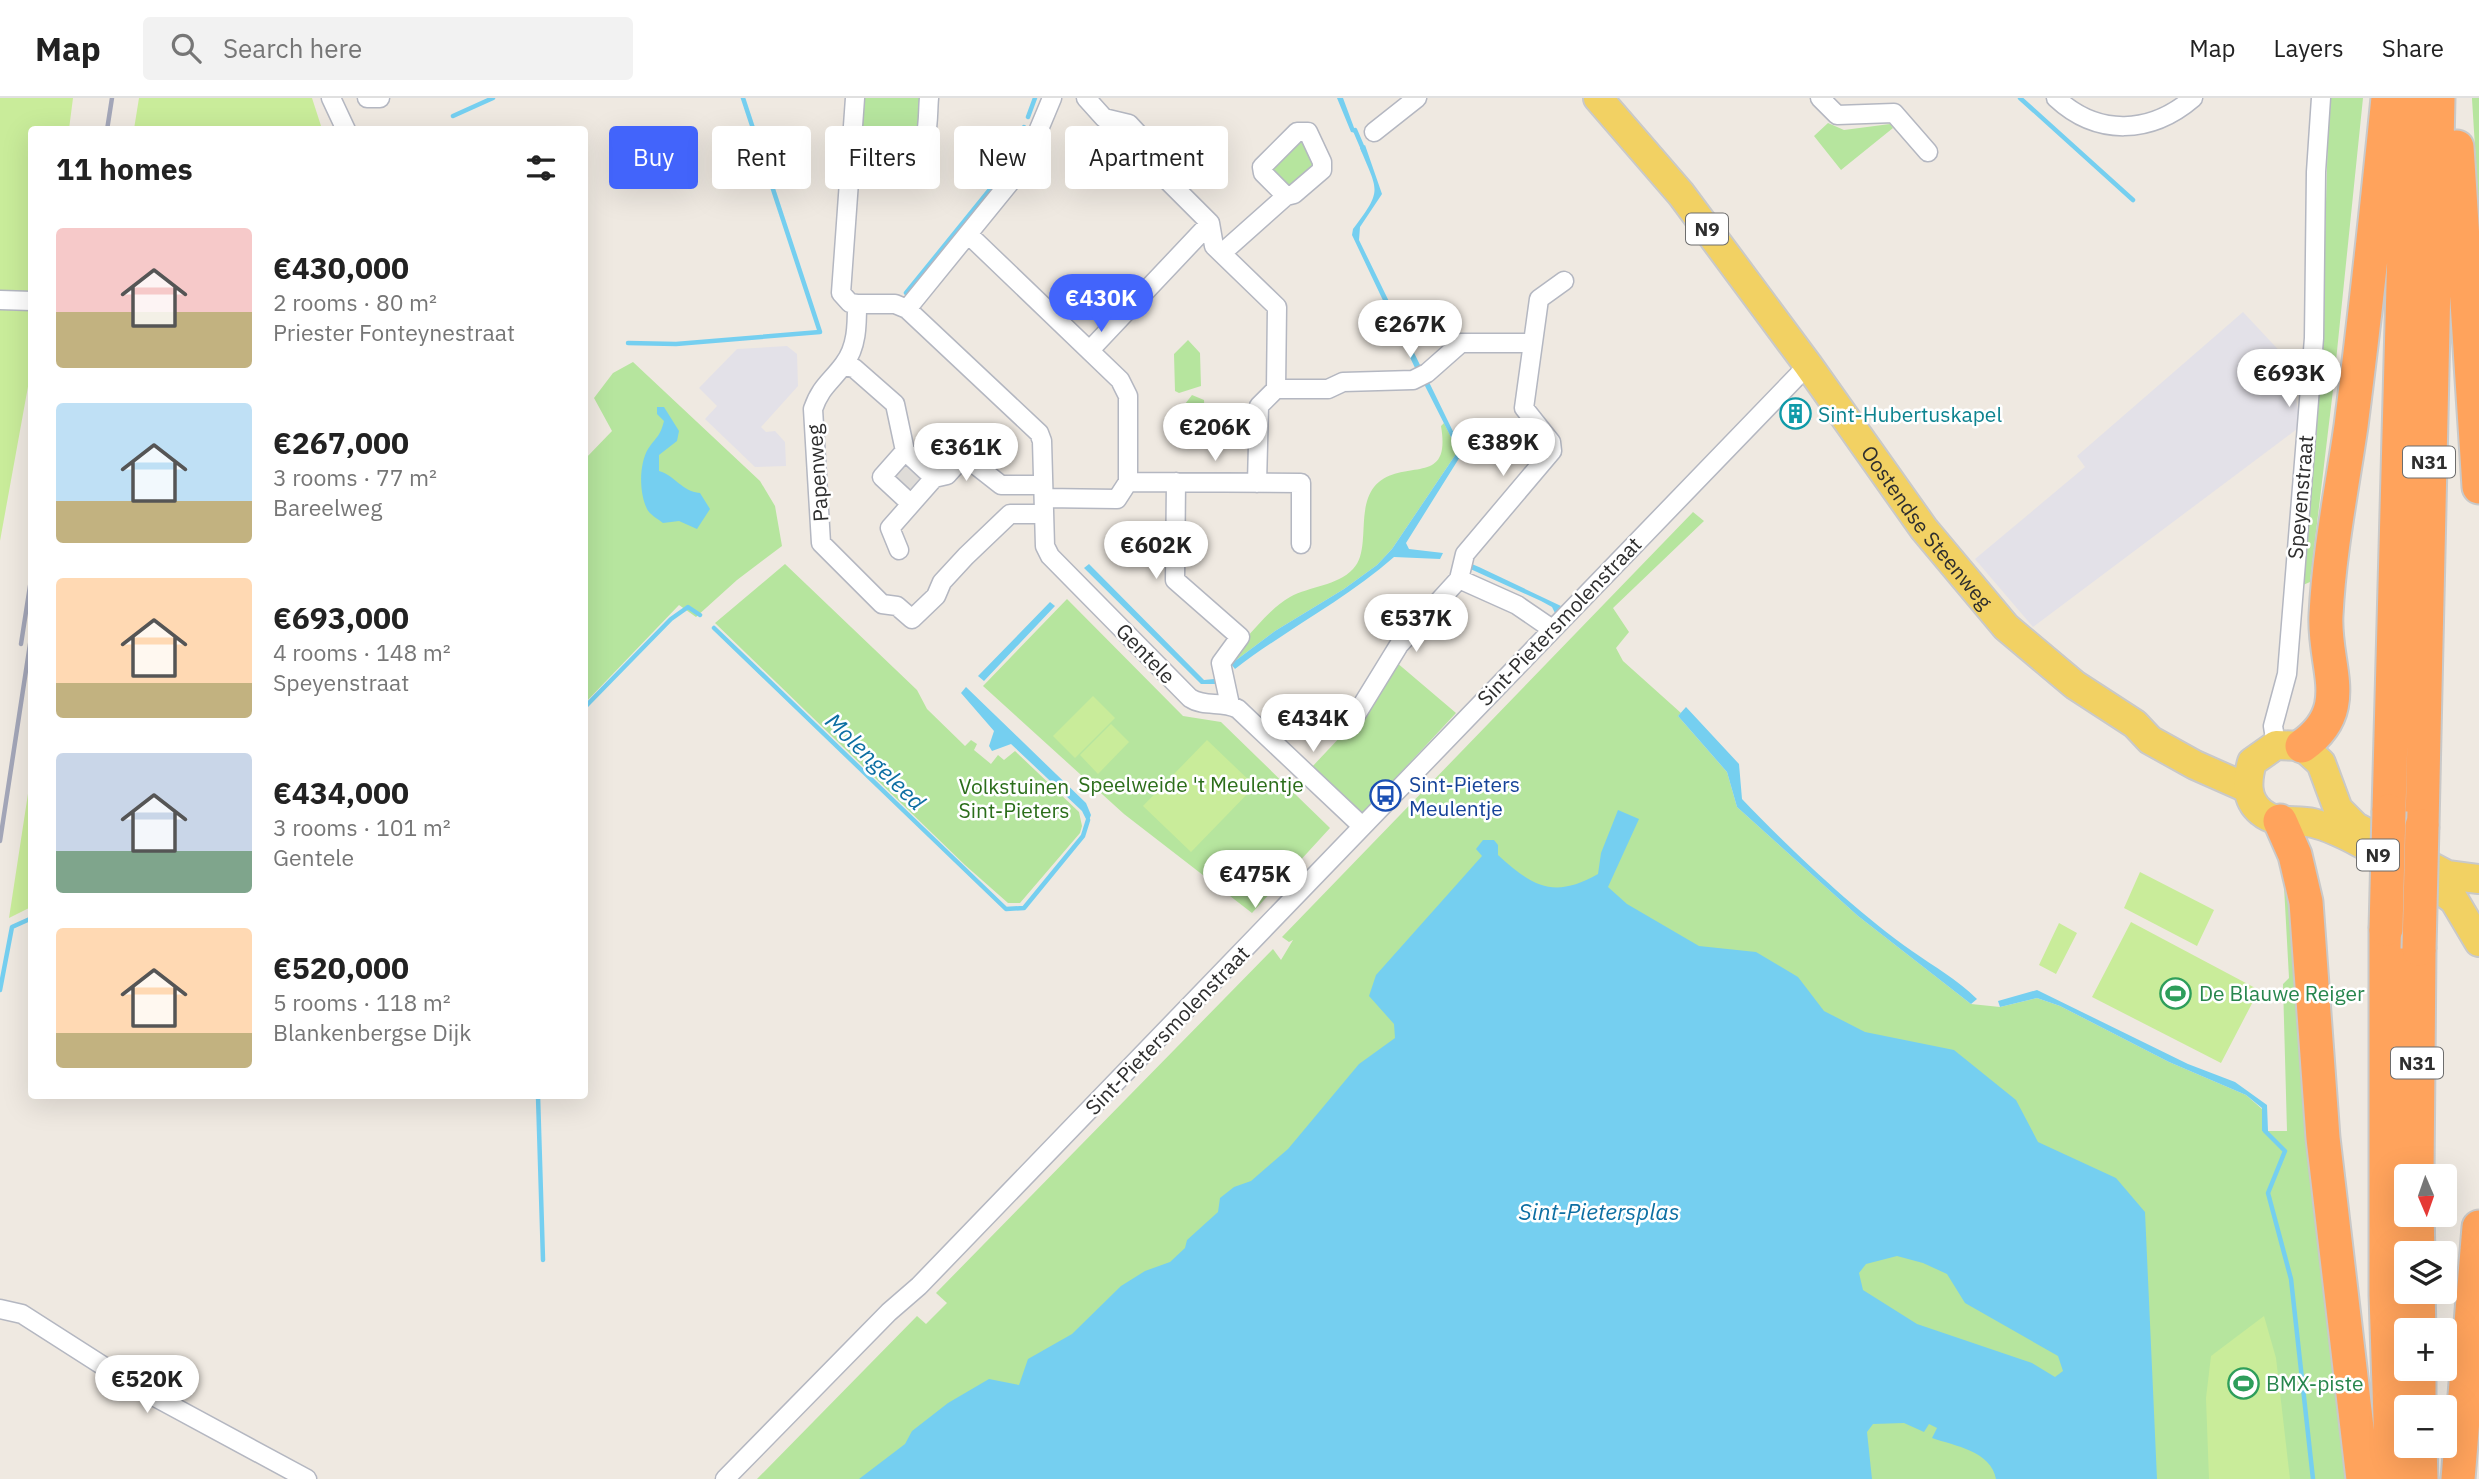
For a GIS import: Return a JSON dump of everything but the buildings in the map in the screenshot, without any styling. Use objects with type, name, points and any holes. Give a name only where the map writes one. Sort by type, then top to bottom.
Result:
[{"type":"highway","points":[[2283,739],[2319,734],[2333,707],[2334,691],[2326,618],[2368,295],[2388,98]]},
{"type":"highway","name":"N31","points":[[2392,1479],[2386,1295],[2386,929],[2408,98]]},
{"type":"highway","name":"N31","points":[[2417,1164],[2419,949],[2438,98]]},
{"type":"highway","points":[[2454,98],[2479,487]]},
{"type":"highway","points":[[2280,821],[2295,855],[2306,902],[2323,1139],[2363,1479]]},
{"type":"highway","points":[[2458,1479],[2479,1227]]},
{"type":"highway","points":[[2420,1458],[2421,1479]]},
{"type":"main road","name":"Oostendse Steenweg","points":[[1602,99],[1681,194],[1808,365],[1924,529],[1979,598],[2036,654],[2134,724],[2150,740],[2167,750],[2250,775],[2259,810],[2280,821]]},
{"type":"main road","points":[[2250,775],[2283,739]]},
{"type":"main road","name":"N9","points":[[2283,739],[2321,763],[2338,809],[2356,827],[2447,875],[2479,879]]},
{"type":"main road","name":"N9","points":[[2280,821],[2315,823],[2440,889],[2462,911],[2479,942]]},
{"type":"street","points":[[331,98],[344,126]]},
{"type":"street","points":[[367,98],[380,98]]},
{"type":"street","points":[[854,126],[855,98]]},
{"type":"street","points":[[926,126],[929,98]]},
{"type":"street","points":[[850,189],[841,293],[850,303],[895,304],[907,310],[1024,165],[1052,98]]},
{"type":"street","points":[[1086,98],[1104,118],[1129,124],[1168,166],[1167,180],[1210,223],[1214,246],[1277,307],[1276,389],[1259,406],[1258,483]]},
{"type":"street","points":[[1374,132],[1417,98]]},
{"type":"street","points":[[1820,98],[1838,115],[1894,113],[1928,152]]},
{"type":"street","points":[[2056,98],[2070,111],[2105,126],[2150,125],[2178,110],[2193,98]]},
{"type":"street","name":"Speyenstraat","points":[[2283,739],[2314,338],[2314,234],[2321,98]]},
{"type":"street","points":[[1222,253],[1286,196]]},
{"type":"street","points":[[1090,350],[1210,223]]},
{"type":"street","points":[[899,550],[890,528],[934,478],[947,475],[964,456],[1001,485],[1044,499],[1116,499],[1128,482],[1128,396],[1120,380],[969,235]]},
{"type":"street","points":[[1356,715],[1399,645],[1459,579],[1465,554],[1552,452],[1551,442],[1524,408],[1539,299],[1564,281]]},
{"type":"street","points":[[0,300],[28,301]]},
{"type":"street","name":"Papenweg","points":[[857,304],[858,330],[843,366],[820,390],[813,410],[821,543],[882,604],[897,606],[912,619],[936,596],[942,582],[966,556],[1010,514],[1044,499]]},
{"type":"street","name":"Gentele","points":[[907,310],[1039,433],[1042,441],[1045,546],[1050,556],[1190,698],[1202,704],[1230,705]]},
{"type":"street","points":[[1276,389],[1328,389],[1343,382],[1413,380],[1427,373],[1461,343],[1533,343]]},
{"type":"street","name":"Sint-Pietersmolenstraat","points":[[725,1479],[889,1312],[919,1286],[1808,365]]},
{"type":"street","points":[[843,366],[854,368],[895,404],[905,451],[934,478]]},
{"type":"street","points":[[905,451],[882,477],[910,503]]},
{"type":"street","points":[[1128,482],[1301,483],[1301,544]]},
{"type":"street","points":[[1177,482],[1175,579],[1240,637],[1220,663],[1230,705],[1362,826]]},
{"type":"street","points":[[1459,579],[1517,605],[1552,629]]},
{"type":"street","points":[[0,1309],[22,1314],[133,1385],[306,1479]]},
{"type":"shaded area","points":[[2243,312],[2289,361],[2301,426],[2033,627],[1975,559],[2085,467],[2077,456]]},
{"type":"shaded area","points":[[787,346],[797,354],[798,386],[761,427],[766,432],[775,431],[785,442],[786,466],[755,467],[705,419],[717,406],[699,388],[737,349]]},
{"type":"shaded area","points":[[905,443],[939,475],[908,509],[873,476]]},
{"type":"green space","points":[[0,98],[73,98],[69,126],[28,126],[28,387],[0,541]]},
{"type":"green space","points":[[139,98],[312,98],[321,126],[134,126]]},
{"type":"green space","points":[[863,98],[924,98],[920,126],[861,126]]},
{"type":"green space","points":[[2329,98],[2363,98],[2310,582],[2303,585],[2321,376]]},
{"type":"green space","points":[[2479,98],[2479,211],[2472,99]]},
{"type":"green space","points":[[1828,123],[1844,130],[1890,124],[1893,128],[1841,170],[1814,136]]},
{"type":"green space","points":[[1303,138],[1316,161],[1314,167],[1290,188],[1271,175],[1270,166]]},
{"type":"green space","points":[[1188,340],[1200,353],[1201,386],[1179,393],[1175,391],[1174,354]]},
{"type":"green space","points":[[633,362],[760,481],[775,506],[782,546],[737,580],[696,617],[679,605],[588,700],[588,456],[612,431],[594,398],[613,373]]},
{"type":"green space","points":[[1192,395],[1204,400],[1205,423],[1184,423],[1185,404]]},
{"type":"green space","points":[[1444,423],[1458,451],[1392,549],[1377,565],[1344,589],[1275,631],[1231,664],[1243,650],[1243,641],[1277,606],[1298,593],[1339,579],[1353,569],[1361,552],[1366,507],[1374,487],[1397,473],[1432,465],[1439,458],[1442,446],[1441,426]]},
{"type":"green space","name":"Sint-Pietersplas","points":[[1693,512],[1704,521],[1613,608],[1629,632],[1616,648],[1623,661],[1681,713],[1678,716],[1727,772],[1737,807],[1858,916],[1971,1004],[2000,1007],[2037,998],[2060,1006],[2169,1062],[2246,1095],[2262,1109],[2262,1131],[2287,1131],[2283,984],[2289,978],[2283,868],[2291,896],[2345,1479],[757,1479],[917,1316],[926,1324],[947,1303],[936,1293],[1273,949],[1281,960],[1293,940],[1289,942],[1282,937]]},
{"type":"green space","name":"Volkstuinen Sint-Pieters","points":[[785,564],[917,690],[927,709],[965,746],[971,740],[977,744],[974,750],[991,764],[998,755],[1004,760],[1015,751],[1079,812],[1082,826],[1080,833],[1020,903],[1008,903],[965,865],[715,623]]},
{"type":"green space","name":"Speelweide 't Meulentje","points":[[1067,599],[1183,716],[1221,722],[1330,828],[1252,913],[1124,814],[983,686]]},
{"type":"green space","points":[[1396,662],[1456,713],[1364,812],[1360,812],[1311,768],[1359,717],[1367,716]]},
{"type":"green space","points":[[1093,696],[1115,718],[1075,758],[1053,736]]},
{"type":"green space","points":[[1111,724],[1129,742],[1098,774],[1080,755]]},
{"type":"green space","points":[[1207,740],[1255,786],[1191,852],[1143,806]]},
{"type":"green space","points":[[28,794],[28,908],[9,918]]},
{"type":"green space","name":"De Blauwe Reiger","points":[[2140,872],[2214,910],[2197,946],[2124,908]]},
{"type":"green space","name":"De Blauwe Reiger","points":[[2131,922],[2259,990],[2221,1063],[2092,997]]},
{"type":"green space","points":[[2059,923],[2077,933],[2056,974],[2039,965]]},
{"type":"green space","name":"BMX-piste","points":[[2264,1316],[2276,1358],[2290,1479],[2209,1479],[2206,1398],[2211,1356]]},
{"type":"water","points":[[1337,98],[1343,98],[1356,133],[1351,132]]},
{"type":"water","points":[[1365,145],[1382,194],[1360,227],[1359,240],[1421,367],[1416,370],[1352,235],[1373,197],[1374,182],[1360,148]]},
{"type":"water","points":[[1428,380],[1463,452],[1406,543],[1409,549],[1443,553],[1440,559],[1394,557],[1356,587],[1235,669],[1231,664],[1275,631],[1344,589],[1377,565],[1392,549],[1458,451],[1423,382]]},
{"type":"water","points":[[657,407],[664,407],[679,431],[677,441],[659,455],[659,471],[693,492],[700,493],[710,509],[697,529],[679,521],[663,523],[650,513],[644,502],[641,479],[643,462],[664,421],[657,414]]},
{"type":"water","points":[[1467,562],[1561,606],[1555,613],[1552,607],[1541,601],[1466,567]]},
{"type":"water","points":[[1089,564],[1204,680],[1214,679],[1218,684],[1201,684],[1084,568]]},
{"type":"water","points":[[1050,602],[1055,606],[984,681],[978,676]]},
{"type":"water","points":[[966,687],[1086,803],[1091,815],[1088,823],[1082,811],[1011,744],[992,751],[989,746],[994,731],[961,693]]},
{"type":"water","points":[[1686,707],[1739,764],[1742,799],[1824,879],[1868,917],[1977,999],[1971,1004],[1858,916],[1737,807],[1727,772],[1678,716]]},
{"type":"water","name":"Sint-Pietersplas","points":[[1618,810],[1639,819],[1608,887],[1627,904],[1699,946],[1756,952],[1798,977],[1824,1011],[1865,1032],[1954,1050],[2016,1100],[2038,1142],[2116,1178],[2145,1212],[2157,1479],[1996,1479],[1993,1470],[1980,1456],[1932,1438],[1937,1428],[1929,1424],[1924,1432],[1904,1423],[1873,1424],[1867,1432],[1872,1479],[859,1479],[905,1444],[912,1431],[948,1403],[989,1379],[1019,1385],[1028,1359],[1072,1334],[1121,1286],[1145,1271],[1170,1262],[1185,1248],[1187,1240],[1218,1212],[1220,1198],[1234,1187],[1251,1181],[1288,1149],[1359,1064],[1395,1038],[1394,1024],[1369,996],[1376,975],[1482,856],[1476,849],[1483,840],[1494,840],[1498,845],[1498,855],[1522,875],[1545,886],[1569,886],[1598,874],[1601,853]],"holes":[[[1897,1256],[1923,1263],[1947,1274],[1965,1303],[2058,1356],[2063,1371],[2055,1377],[2032,1363],[1917,1324],[1863,1290],[1859,1273],[1866,1264]]]},
{"type":"water","points":[[2037,990],[2188,1064],[2235,1082],[2267,1105],[2268,1131],[2262,1131],[2262,1108],[2246,1095],[2169,1062],[2060,1006],[2037,998],[2000,1007],[1998,1001]]},
{"type":"waterway","points":[[453,116],[493,98]]},
{"type":"waterway","points":[[628,343],[676,344],[820,332],[743,98]]},
{"type":"waterway","points":[[1028,117],[1035,98]]},
{"type":"waterway","points":[[2020,98],[2133,200]]},
{"type":"waterway","name":"Molengeleed","points":[[1355,130],[1364,151]]},
{"type":"waterway","points":[[906,293],[990,189]]},
{"type":"waterway","name":"Molengeleed","points":[[588,704],[671,619],[688,607],[700,615]]},
{"type":"waterway","name":"Molengeleed","points":[[714,628],[1006,909],[1024,908],[1083,836],[1088,820]]},
{"type":"waterway","points":[[0,990],[12,927],[28,920]]},
{"type":"waterway","points":[[538,1099],[543,1260]]},
{"type":"waterway","points":[[2265,1131],[2285,1151],[2268,1193],[2291,1279],[2313,1479]]},
{"type":"railway","points":[[108,126],[112,98]]},
{"type":"railway","points":[[21,644],[28,599]]},
{"type":"railway","points":[[0,841],[28,657]]},
{"type":"place","name":"Sint-Hubertuskapel","points":[[1795,414]]},
{"type":"place","name":"Sint-Pieters Meulentje","points":[[1386,796]]},
{"type":"place","name":"De Blauwe Reiger","points":[[2176,993]]},
{"type":"place","name":"BMX-piste","points":[[2243,1383]]}]
